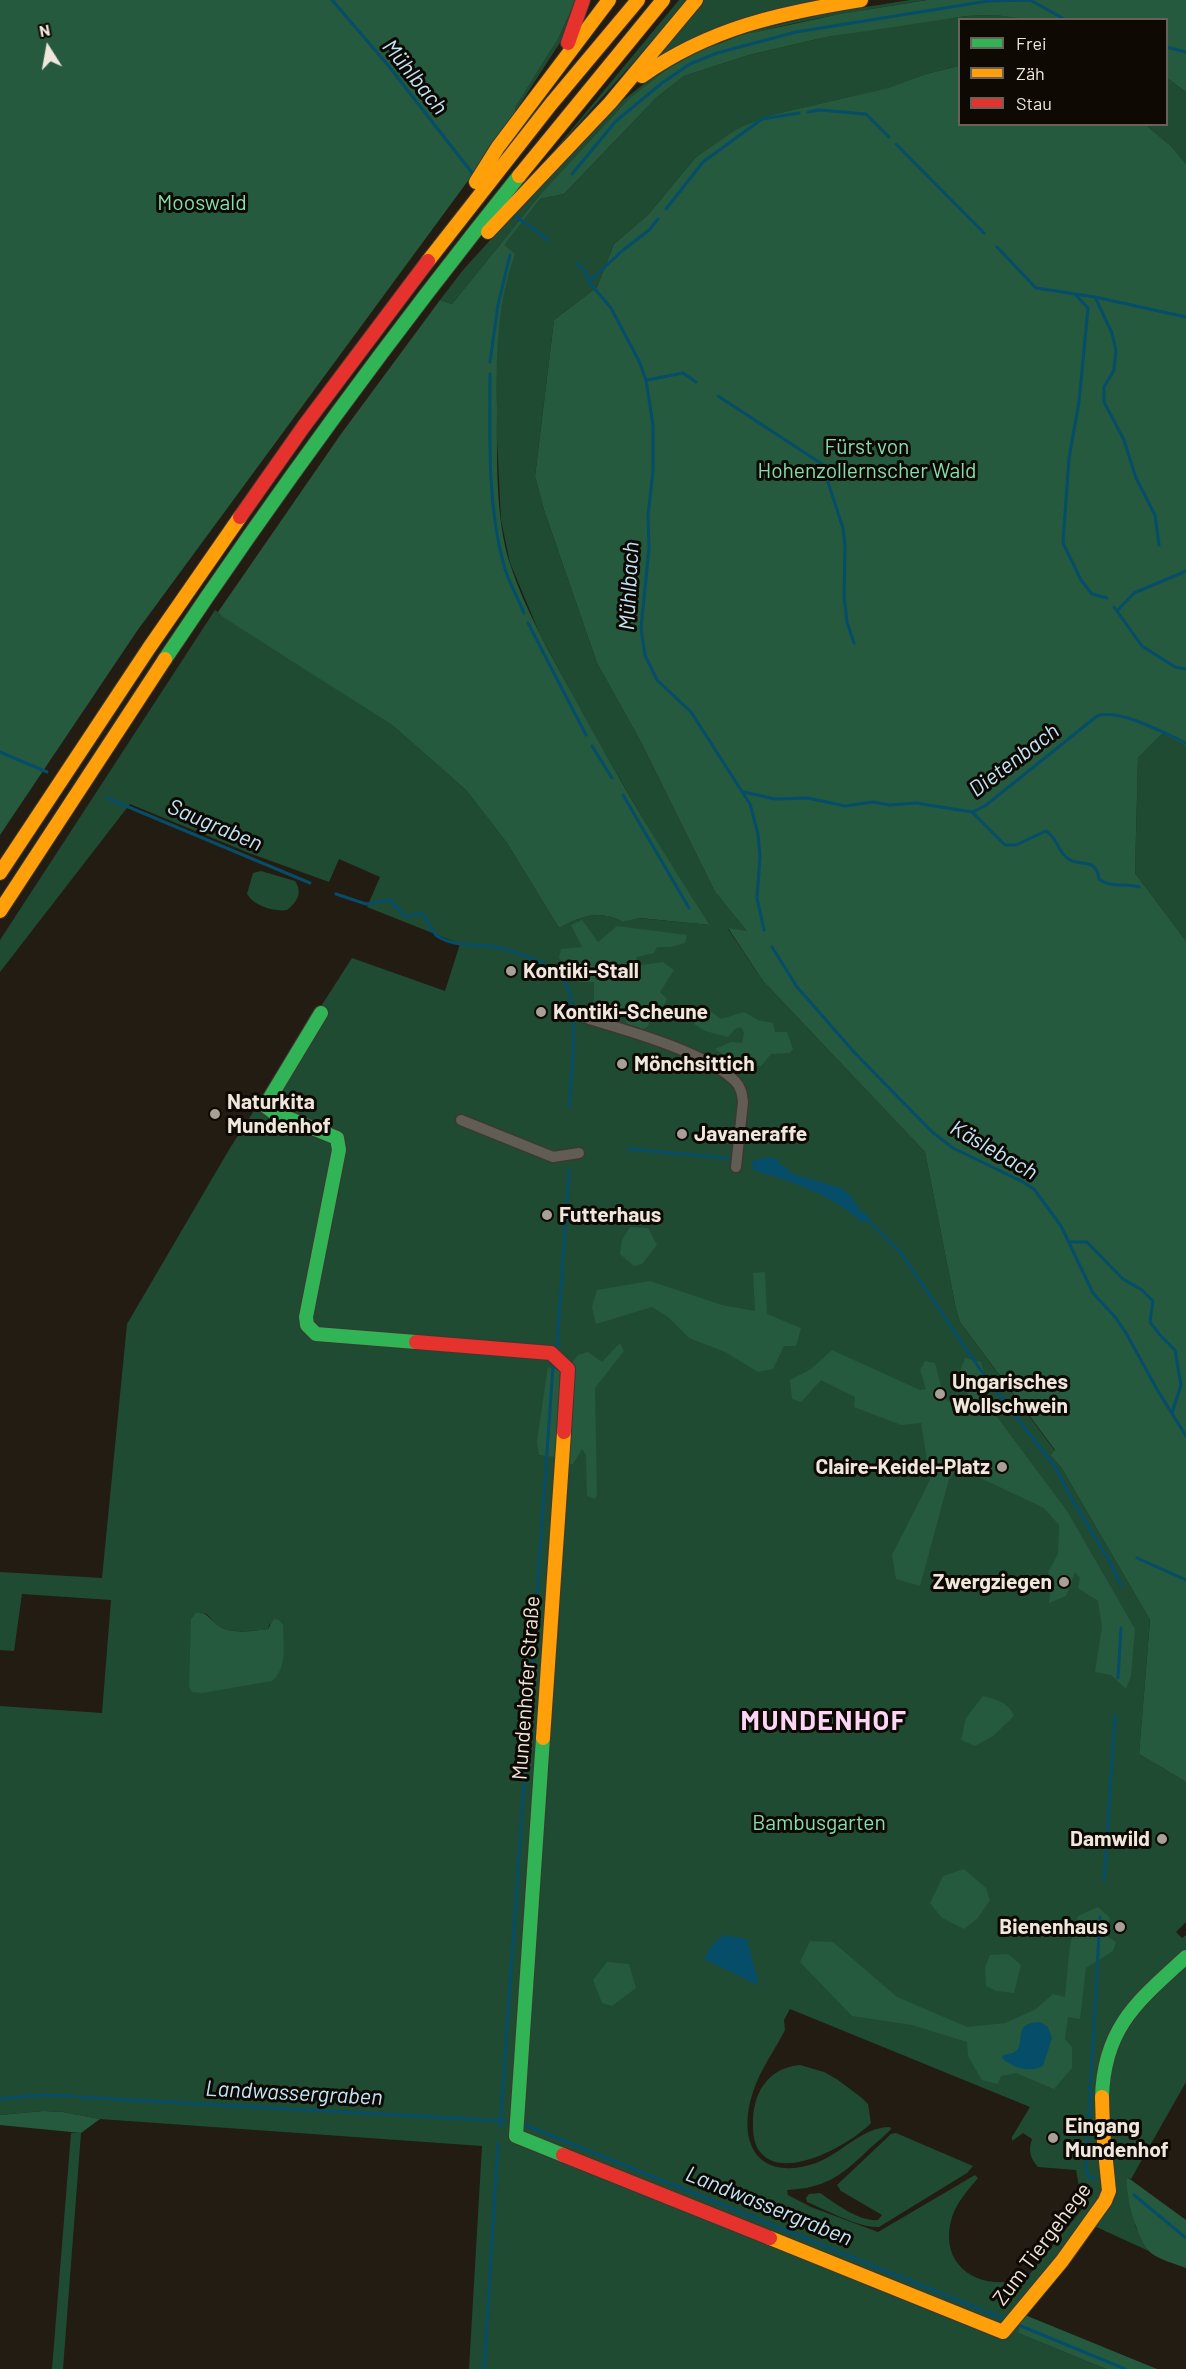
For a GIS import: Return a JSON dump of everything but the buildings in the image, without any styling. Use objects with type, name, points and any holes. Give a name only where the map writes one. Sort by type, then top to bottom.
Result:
[{"type":"main road","points":[[563,58],[583,0]]},
{"type":"main road","points":[[437,249],[498,147],[609,0]]},
{"type":"main road","points":[[0,873],[73,760],[223,539],[437,249],[638,0]]},
{"type":"main road","points":[[0,911],[198,607],[317,439],[434,283],[663,0]]},
{"type":"main road","points":[[434,283],[494,226],[610,103],[696,0]]},
{"type":"main road","points":[[610,103],[676,52],[706,37],[773,16],[861,0]]},
{"type":"main road","name":"Mundenhofer Straße","points":[[321,1013],[265,1107],[337,1138],[339,1150],[306,1317],[307,1325],[316,1334],[551,1353],[568,1369],[516,2136],[1002,2332]]},
{"type":"main road","name":"Zum Tiergehege","points":[[1002,2332],[1062,2261],[1105,2201],[1109,2191],[1103,2112],[1103,2079],[1107,2055],[1117,2031],[1128,2014],[1186,1957]]},
{"type":"street","points":[[589,1019],[662,1042],[716,1067],[736,1082],[742,1092],[743,1102],[736,1167]]},
{"type":"street","points":[[461,1120],[553,1157],[579,1153]]},
{"type":"green space","name":"Mooswald","points":[[0,0],[576,0],[558,39],[516,106],[515,112],[473,174],[137,631],[0,835]]},
{"type":"green space","points":[[679,0],[689,0],[548,158]]},
{"type":"green space","points":[[704,0],[838,0],[652,61]]},
{"type":"green space","points":[[910,0],[926,0],[795,23],[718,43],[539,196],[452,304],[440,300],[463,270],[531,195],[622,101],[664,68],[722,38],[828,13]]},
{"type":"green space","points":[[927,0],[1186,0],[1186,92],[1168,79],[1168,18],[967,16],[826,37],[749,55],[684,76],[656,98],[564,194],[540,199],[504,245],[515,254],[504,292],[499,329],[497,465],[499,506],[510,564],[538,631],[589,724],[639,812],[710,925],[639,918],[623,922],[598,915],[583,917],[559,928],[507,843],[466,790],[392,725],[218,612],[341,434],[440,300],[452,304],[539,196],[630,98],[669,68],[702,50],[742,35],[840,14]]},
{"type":"green space","points":[[573,7],[561,41],[515,112],[516,106],[558,39]]},
{"type":"green space","name":"Bambusgarten","points":[[994,15],[1025,18],[958,18],[958,66],[926,74],[889,88],[771,115],[695,158],[648,215],[614,244],[597,287],[554,320],[535,476],[544,510],[597,663],[642,744],[715,892],[748,932],[728,929],[763,981],[925,1152],[960,1322],[1055,1451],[1052,1455],[1150,1620],[1139,1754],[1186,1782],[1186,1922],[1176,1932],[1182,1938],[1186,1935],[1186,2082],[1131,2179],[1127,2177],[1136,2228],[1151,2252],[1092,2225],[1019,2321],[1018,2333],[1106,2369],[469,2369],[482,2146],[100,2119],[63,2112],[43,2111],[0,2115],[0,1706],[102,1713],[111,1600],[22,1594],[14,1651],[0,1650],[0,1572],[102,1578],[127,1324],[230,1148],[352,958],[445,991],[460,944],[367,907],[380,877],[339,859],[329,882],[249,853],[130,804],[0,972],[0,940],[215,610],[392,725],[466,790],[507,843],[559,928],[583,917],[598,915],[623,922],[638,918],[710,925],[670,864],[598,742],[539,632],[510,563],[501,520],[497,440],[498,327],[506,279],[503,245],[540,199],[564,194],[656,98],[684,76],[749,55],[826,37],[967,16]],"holes":[[[204,1613],[218,1626],[229,1630],[268,1629],[270,1623],[272,1681]],[[790,2009],[1030,2107],[1012,2137],[1012,2141],[1023,2133],[1032,2139],[1030,2154],[1038,2167],[1076,2170],[1083,2208],[1029,2275],[1013,2281],[982,2280],[968,2273],[958,2264],[951,2251],[949,2235],[952,2217],[960,2201],[978,2178],[975,2175],[878,2232],[811,2207],[788,2195],[787,2190],[811,2187],[831,2180],[857,2161],[891,2129],[890,2127],[870,2131],[825,2159],[796,2168],[779,2168],[766,2163],[756,2154],[750,2142],[748,2127],[748,2111],[753,2092],[785,2030],[784,2020]]]},
{"type":"green space","name":"Fürst von Hohenzollernscher Wald","points":[[958,66],[958,126],[1147,126],[1172,147],[1186,164],[1186,746],[1162,734],[1138,758],[1135,873],[1186,941],[1186,1782],[1139,1754],[1150,1620],[1061,1467],[1051,1455],[1055,1450],[960,1322],[925,1152],[763,981],[728,928],[747,931],[715,892],[642,744],[597,663],[544,510],[535,476],[554,320],[597,287],[614,244],[648,215],[695,158],[737,129],[771,115],[888,88],[926,74]]},
{"type":"green space","points":[[1168,79],[1186,92],[1186,164],[1172,147],[1147,126],[1168,126]]},
{"type":"green space","points":[[1162,734],[1186,746],[1186,941],[1135,873],[1138,758]]},
{"type":"green space","points":[[261,871],[295,881],[299,889],[298,897],[287,910],[265,907],[254,902],[247,894],[253,873]]},
{"type":"green space","points":[[582,920],[598,942],[617,926],[687,935],[685,943],[671,947],[657,947],[654,953],[637,957],[635,966],[663,962],[674,970],[660,992],[667,999],[660,1013],[650,1015],[646,1012],[649,1025],[640,1032],[627,1027],[623,1009],[614,1010],[599,1019],[582,1014],[594,1001],[594,982],[579,982],[559,958],[561,949],[582,947],[571,925]]},
{"type":"green space","points":[[705,1007],[721,1019],[744,1012],[758,1020],[773,1023],[775,1032],[787,1032],[793,1049],[790,1053],[771,1054],[761,1066],[742,1064],[731,1059],[715,1049],[731,1042],[742,1043],[744,1033],[741,1027],[735,1029],[728,1037],[705,1031],[694,1024],[697,1013]]},
{"type":"green space","points":[[630,1227],[648,1228],[657,1245],[642,1264],[634,1266],[620,1254],[622,1240]]},
{"type":"green space","points":[[765,1272],[767,1314],[801,1328],[796,1346],[784,1346],[773,1369],[758,1372],[725,1352],[689,1338],[668,1317],[652,1307],[596,1324],[592,1307],[597,1290],[650,1281],[722,1305],[755,1311],[753,1273]]},
{"type":"green space","points":[[620,1343],[624,1351],[595,1388],[597,1495],[595,1499],[587,1496],[586,1455],[582,1449],[573,1464],[567,1464],[555,1457],[539,1455],[537,1441],[548,1367],[565,1372],[578,1355],[588,1352],[602,1362]]},
{"type":"green space","points":[[832,1350],[920,1390],[926,1389],[920,1370],[925,1361],[935,1363],[944,1398],[958,1408],[970,1399],[959,1374],[965,1358],[981,1362],[994,1413],[1067,1511],[1135,1629],[1131,1676],[1126,1689],[1111,1675],[1095,1672],[1102,1627],[1098,1601],[1078,1588],[1080,1578],[1075,1572],[1066,1596],[1049,1603],[1051,1585],[1048,1572],[1058,1554],[1059,1525],[1044,1508],[959,1468],[949,1479],[920,1586],[896,1579],[892,1555],[930,1480],[921,1423],[901,1425],[854,1407],[855,1397],[821,1380],[801,1402],[792,1399],[790,1380],[811,1369]]},
{"type":"green space","points":[[196,1613],[207,1616],[220,1627],[237,1631],[268,1629],[274,1619],[279,1620],[283,1625],[283,1662],[277,1675],[272,1681],[202,1693],[192,1692],[189,1686],[191,1619]]},
{"type":"green space","points":[[983,1696],[1005,1705],[1014,1716],[993,1736],[975,1746],[961,1740],[966,1718]]},
{"type":"green space","points":[[964,1869],[986,1888],[990,1900],[977,1919],[964,1929],[942,1918],[930,1903],[943,1876]]},
{"type":"green space","points":[[1098,1907],[1110,1918],[1107,1936],[1116,1942],[1113,1951],[1086,1968],[1080,2019],[1068,2017],[1065,2039],[1072,2047],[1072,2068],[1054,2089],[1016,2073],[1001,2076],[998,2084],[982,2080],[968,2056],[967,2042],[912,2025],[852,2016],[800,1962],[810,1941],[833,1942],[897,1997],[967,2027],[1005,2023],[1036,2009],[1053,1994],[1065,1997],[1070,1945],[1078,1916]]},
{"type":"green space","points":[[1008,1954],[1021,1965],[1014,1993],[996,1991],[986,1986],[985,1968],[990,1955]]},
{"type":"green space","points":[[607,1962],[629,1964],[636,1988],[612,2006],[602,2003],[593,1980]]},
{"type":"green space","points":[[800,2065],[824,2072],[862,2098],[868,2104],[871,2123],[832,2150],[798,2162],[782,2163],[768,2159],[758,2149],[753,2129],[755,2103],[770,2077],[788,2067]]},
{"type":"green space","points":[[43,2111],[100,2119],[81,2133],[0,2125],[0,2115]]},
{"type":"green space","points":[[71,2133],[81,2133],[63,2369],[52,2369]]},
{"type":"green space","points":[[896,2133],[973,2166],[967,2173],[879,2227],[852,2222],[807,2202],[806,2198],[809,2194],[820,2193],[855,2215],[878,2220],[882,2215],[841,2191],[837,2185],[891,2134]]},
{"type":"green space","points":[[1127,2177],[1186,2220],[1186,2268],[1159,2258],[1146,2247],[1133,2217]]},
{"type":"green space","points":[[1025,2315],[1157,2369],[1106,2369],[1018,2333],[1019,2321]]},
{"type":"water","points":[[767,1157],[777,1159],[780,1164],[790,1170],[790,1173],[841,1188],[869,1217],[870,1222],[862,1222],[818,1193],[753,1170],[752,1161]]},
{"type":"water","points":[[724,1935],[747,1939],[758,1981],[756,1984],[704,1959],[713,1944]]},
{"type":"water","points":[[1040,2022],[1048,2027],[1052,2038],[1043,2066],[1032,2069],[1021,2068],[1002,2058],[1003,2055],[1013,2053],[1020,2045],[1022,2030],[1025,2026]]},
{"type":"waterway","name":"Mühlbach","points":[[332,0],[387,64],[473,174]]},
{"type":"waterway","points":[[572,174],[616,121],[662,83],[690,64],[717,53],[796,32],[988,1],[1030,0],[1062,18]]},
{"type":"waterway","points":[[1168,48],[1186,52]]},
{"type":"waterway","points":[[808,112],[819,110],[866,114],[889,137]]},
{"type":"waterway","points":[[666,209],[703,162],[762,119],[799,113]]},
{"type":"waterway","points":[[896,144],[984,233]]},
{"type":"waterway","name":"Mühlbach","points":[[514,216],[548,240]]},
{"type":"waterway","points":[[589,282],[622,251],[649,230],[658,219]]},
{"type":"waterway","points":[[997,247],[1036,288],[1095,297],[1186,317]]},
{"type":"waterway","points":[[490,362],[498,305],[510,255]]},
{"type":"waterway","name":"Mühlbach","points":[[577,263],[585,271],[589,282],[611,308],[639,361],[646,380],[653,425],[653,471],[648,516],[649,548],[641,628],[645,655],[657,680],[691,712],[750,804],[758,834],[760,857],[757,898],[764,930]]},
{"type":"waterway","points":[[1075,294],[1088,308],[1079,402],[1069,458],[1063,543],[1081,580],[1092,594],[1107,598]]},
{"type":"waterway","points":[[1095,297],[1112,333],[1116,351],[1114,370],[1104,387],[1104,402],[1124,440],[1136,478],[1155,515],[1159,545]]},
{"type":"waterway","points":[[647,380],[683,373],[696,382]]},
{"type":"waterway","points":[[490,374],[490,445],[494,516],[505,568],[524,613]]},
{"type":"waterway","points":[[718,396],[822,464],[843,528],[844,597],[847,622],[854,643]]},
{"type":"waterway","points":[[1117,611],[1134,593],[1186,571]]},
{"type":"waterway","points":[[1114,607],[1142,646],[1175,667],[1186,669]]},
{"type":"waterway","points":[[528,623],[586,735]]},
{"type":"waterway","name":"Dietenbach","points":[[744,792],[775,799],[808,798],[845,806],[873,802],[889,805],[916,803],[972,812],[985,806],[1097,716],[1106,714],[1129,718],[1186,743]]},
{"type":"waterway","points":[[592,746],[612,778]]},
{"type":"waterway","name":"Saugraben","points":[[0,752],[47,772]]},
{"type":"waterway","points":[[623,795],[689,908]]},
{"type":"waterway","name":"Saugraben","points":[[107,798],[310,883]]},
{"type":"waterway","points":[[972,812],[1005,845],[1016,845],[1046,831],[1053,837],[1066,857],[1094,867],[1099,879],[1103,882],[1139,887]]},
{"type":"waterway","points":[[336,894],[366,904],[390,900],[405,916],[422,914],[435,934],[444,940],[458,944],[495,947],[512,952],[533,959],[559,974],[569,991],[572,1006],[573,1060],[569,1107]]},
{"type":"waterway","name":"Käslebach","points":[[772,947],[797,987],[854,1052],[931,1131],[953,1148],[1034,1189],[1061,1226],[1093,1293],[1126,1333],[1186,1436]]},
{"type":"waterway","points":[[628,1149],[728,1158]]},
{"type":"waterway","points":[[557,1347],[569,1170]]},
{"type":"waterway","points":[[869,1221],[901,1253],[984,1375],[1055,1467],[1121,1585]]},
{"type":"waterway","name":"Mühlbach","points":[[1069,1242],[1087,1242],[1123,1279],[1142,1290],[1153,1301],[1150,1322],[1175,1350],[1181,1385],[1172,1413]]},
{"type":"waterway","points":[[500,2127],[553,1366]]},
{"type":"waterway","points":[[1137,1558],[1186,1580]]},
{"type":"waterway","points":[[1118,1678],[1121,1628]]},
{"type":"waterway","points":[[1104,1881],[1115,1716]]},
{"type":"waterway","points":[[1095,2179],[1088,2176],[1086,2166],[1100,1917]]},
{"type":"waterway","name":"Landwassergraben","points":[[0,2099],[41,2095],[74,2096]]},
{"type":"waterway","name":"Landwassergraben","points":[[79,2097],[506,2121]]},
{"type":"waterway","name":"Landwassergraben","points":[[525,2125],[1002,2318]]},
{"type":"waterway","points":[[484,2369],[498,2143]]},
{"type":"waterway","points":[[1134,2195],[1186,2238]]},
{"type":"waterway","name":"Landwassergraben","points":[[1021,2326],[1125,2369]]},
{"type":"traffic: fast","points":[[165,659],[337,414],[519,176]]},
{"type":"traffic: fast","points":[[321,1013],[265,1106],[273,1112],[337,1138],[339,1150],[306,1317],[307,1325],[316,1334],[416,1342]]},
{"type":"traffic: fast","points":[[543,1738],[516,2136],[563,2155]]},
{"type":"traffic: fast","points":[[1102,2097],[1109,2052],[1127,2017],[1139,2002],[1186,1957]]},
{"type":"traffic: slow","points":[[476,182],[498,147],[609,0]]},
{"type":"traffic: slow","points":[[428,261],[551,104],[638,0]]},
{"type":"traffic: slow","points":[[519,176],[663,0]]},
{"type":"traffic: slow","points":[[488,232],[610,103],[696,0]]},
{"type":"traffic: slow","points":[[642,76],[668,59],[720,34],[774,17],[861,0]]},
{"type":"traffic: slow","points":[[0,873],[149,648],[240,517]]},
{"type":"traffic: slow","points":[[0,911],[165,659]]},
{"type":"traffic: slow","points":[[543,1738],[564,1432]]},
{"type":"traffic: slow","points":[[770,2238],[1003,2332],[1062,2261],[1105,2201],[1109,2191],[1102,2097]]},
{"type":"traffic: jam","points":[[568,43],[583,0]]},
{"type":"traffic: jam","points":[[240,517],[304,426],[428,261]]},
{"type":"traffic: jam","points":[[416,1342],[551,1353],[568,1369],[564,1432]]},
{"type":"traffic: jam","points":[[563,2155],[770,2238]]},
{"type":"place","name":"Kontiki-Stall","points":[[511,971]]},
{"type":"place","name":"Kontiki-Scheune","points":[[541,1012]]},
{"type":"place","name":"Mönchsittich","points":[[622,1064]]},
{"type":"place","name":"Naturkita Mundenhof","points":[[215,1114]]},
{"type":"place","name":"Javaneraffe","points":[[682,1134]]},
{"type":"place","name":"Futterhaus","points":[[547,1215]]},
{"type":"place","name":"Ungarisches Wollschwein","points":[[940,1394]]},
{"type":"place","name":"Claire-Keidel-Platz","points":[[1002,1467]]},
{"type":"place","name":"Zwergziegen","points":[[1064,1582]]},
{"type":"place","name":"Damwild","points":[[1162,1839]]},
{"type":"place","name":"Bienenhaus","points":[[1120,1927]]},
{"type":"place","name":"Eingang Mundenhof","points":[[1053,2138]]},
{"type":"district","name":"MUNDENHOF","points":[[824,1721]]}]
